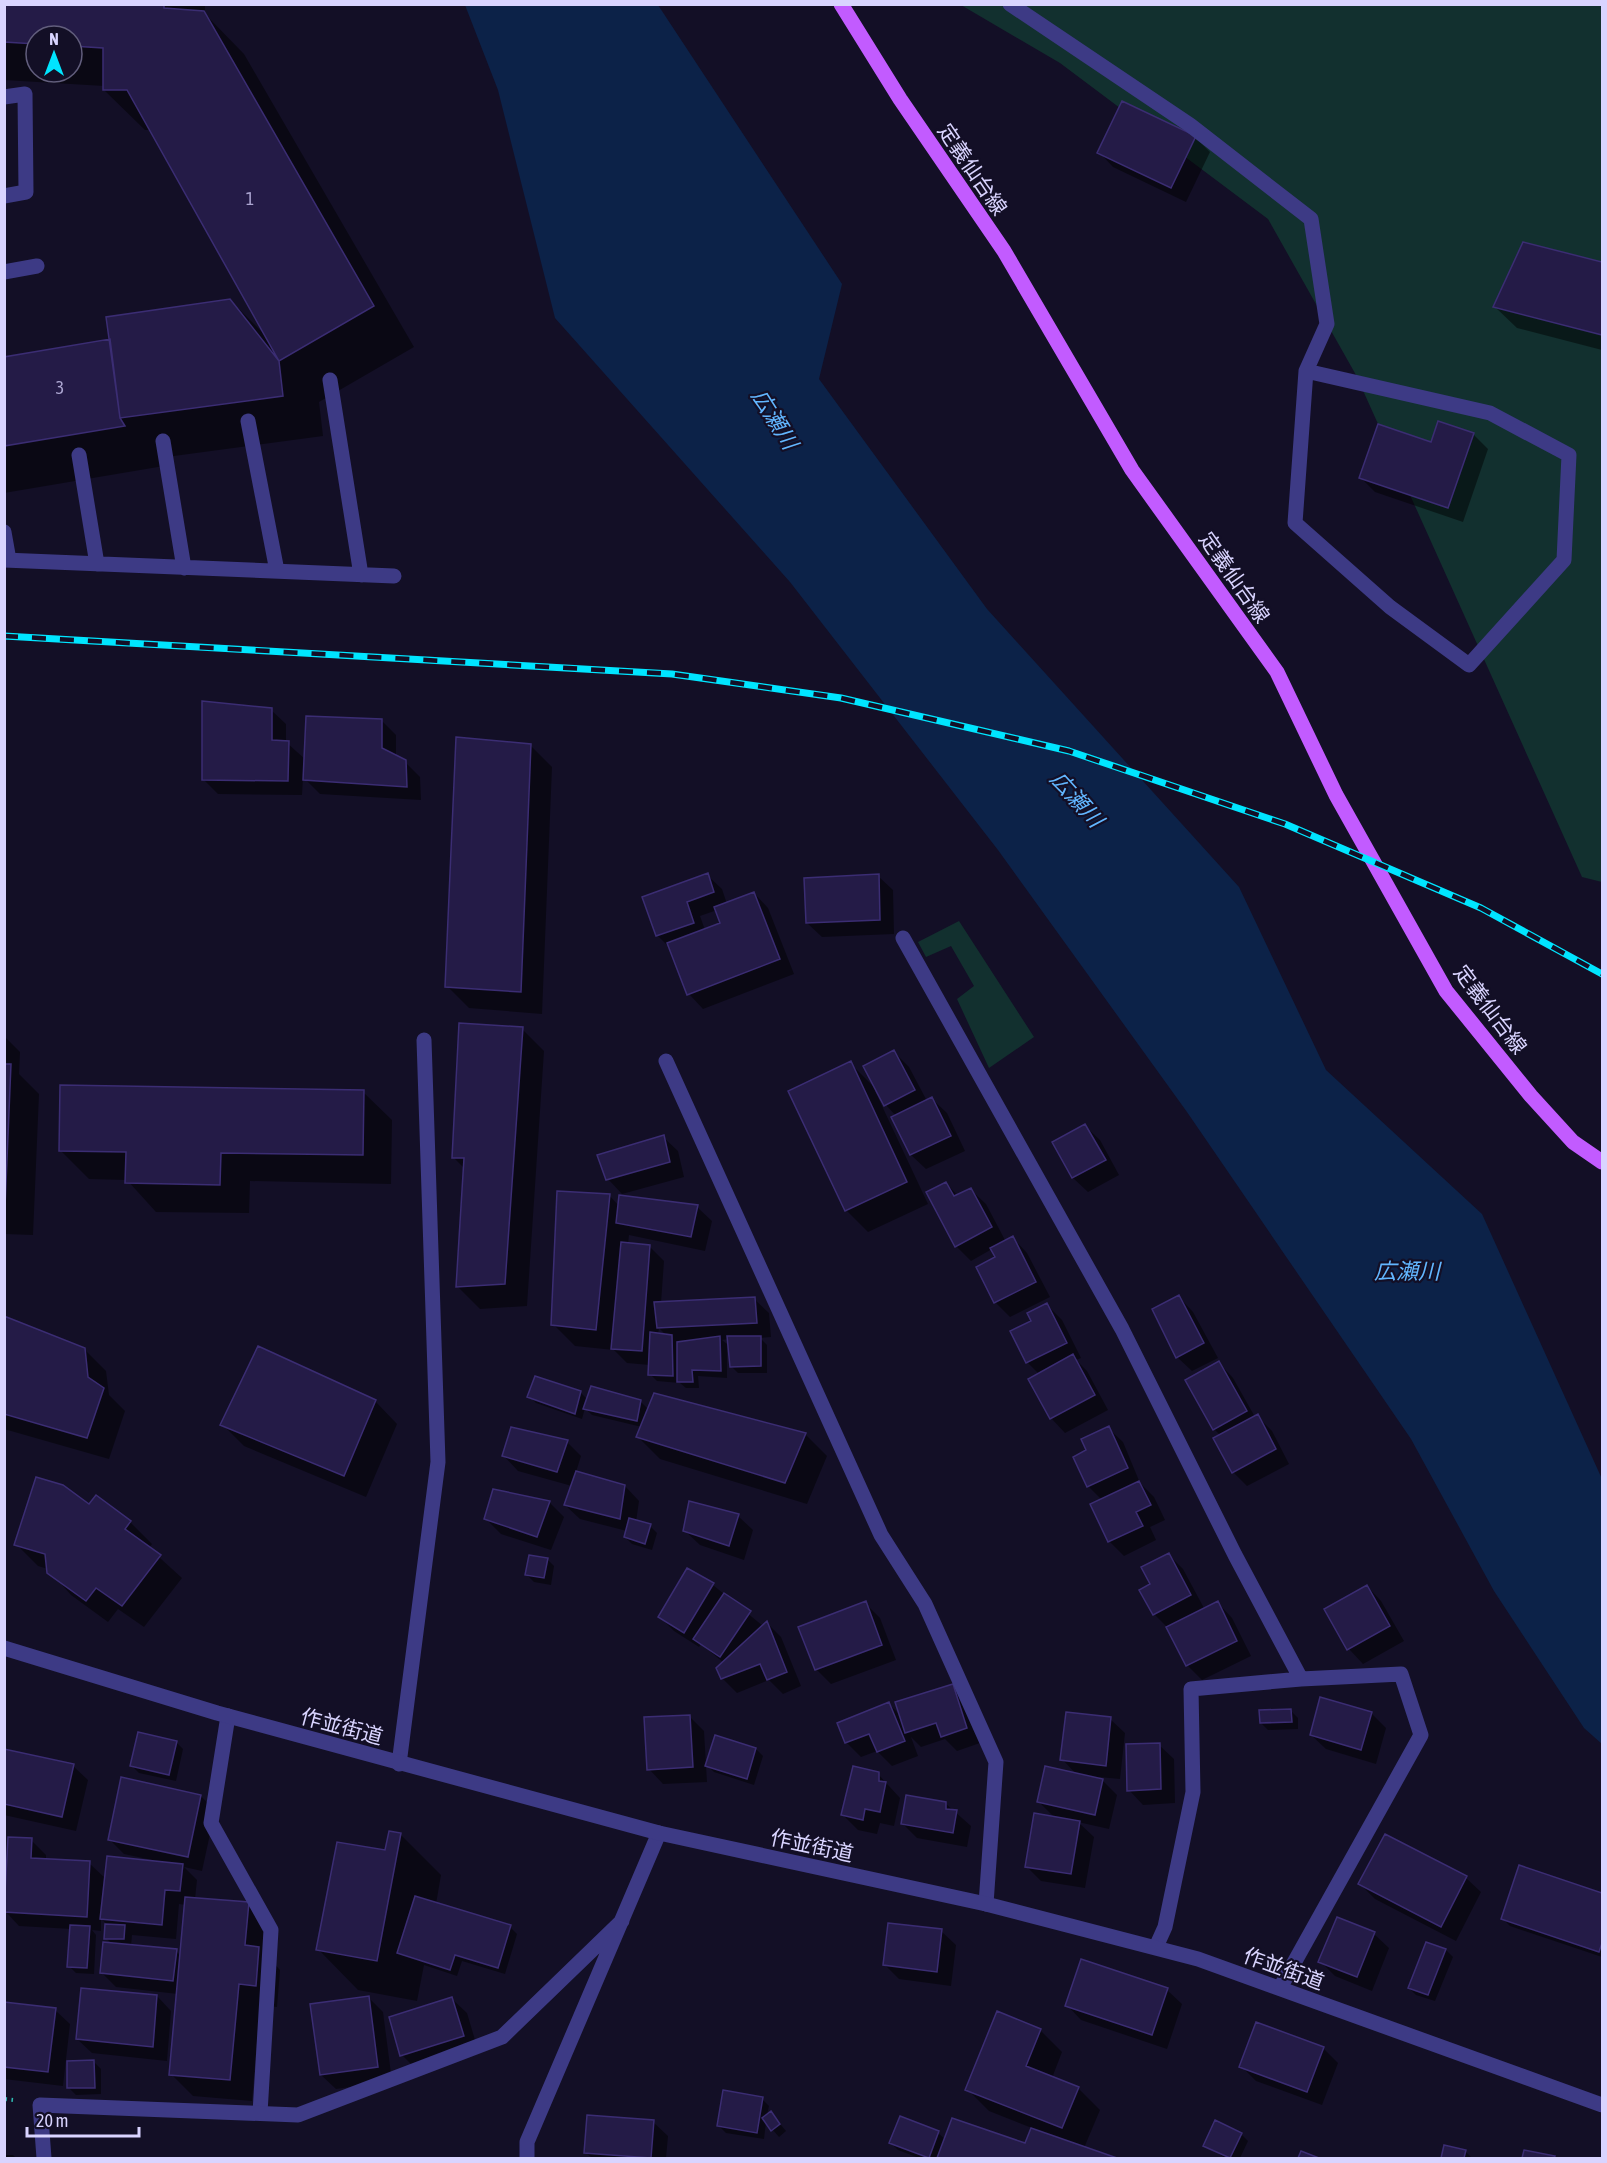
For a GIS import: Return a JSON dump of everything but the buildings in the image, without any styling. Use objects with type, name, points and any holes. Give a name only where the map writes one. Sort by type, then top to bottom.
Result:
[{"type":"main road","name":"定義仙台線","points":[[841,4],[900,99],[1004,251],[1132,470],[1277,672],[1336,795],[1446,991],[1531,1096],[1573,1142],[1602,1162]]},
{"type":"street","points":[[1010,4],[1190,125],[1311,219],[1327,324],[1306,371],[1295,523],[1390,607],[1469,665],[1564,560],[1569,455],[1490,413],[1306,371]]},
{"type":"street","points":[[4,97],[25,94],[26,192],[4,196]]},
{"type":"street","points":[[4,272],[37,267]]},
{"type":"street","points":[[330,380],[361,575]]},
{"type":"street","points":[[248,421],[277,571]]},
{"type":"street","points":[[163,441],[184,568]]},
{"type":"street","points":[[79,455],[97,564]]},
{"type":"street","points":[[4,532],[7,560],[394,576]]},
{"type":"street","points":[[903,938],[1122,1329],[1230,1545],[1301,1678]]},
{"type":"street","points":[[399,1764],[438,1462],[424,1040]]},
{"type":"street","points":[[666,1061],[881,1535],[925,1604],[996,1762],[986,1904]]},
{"type":"street","name":"作並街道","points":[[4,1648],[228,1716],[659,1833],[986,1904],[1156,1947],[1280,1988],[1602,2105]]},
{"type":"street","points":[[1156,1947],[1165,1927],[1193,1792],[1191,1689],[1301,1678],[1401,1674],[1421,1735],[1280,1988]]},
{"type":"street","points":[[228,1716],[211,1824],[271,1930],[260,2113]]},
{"type":"street","points":[[528,2158],[527,2142],[659,1833]]},
{"type":"street","points":[[44,2158],[40,2105],[298,2115],[502,2037],[622,1921]]},
{"type":"green space","points":[[961,5],[1602,5],[1602,882],[1582,877],[1356,375],[1268,219],[1060,63]]},
{"type":"green space","points":[[959,921],[1034,1037],[989,1068],[957,999],[974,986],[951,946],[926,957],[918,942]]},
{"type":"water","name":"広瀬川","points":[[465,5],[658,5],[842,284],[819,379],[987,609],[1239,887],[1326,1070],[1482,1214],[1602,1479],[1602,1744],[1584,1728],[1494,1591],[1411,1439],[1187,1112],[998,850],[790,582],[555,318],[498,90]]},
{"type":"railway","points":[[4,636],[672,674],[841,698],[1069,751],[1285,824],[1481,908],[1602,974]]}]
